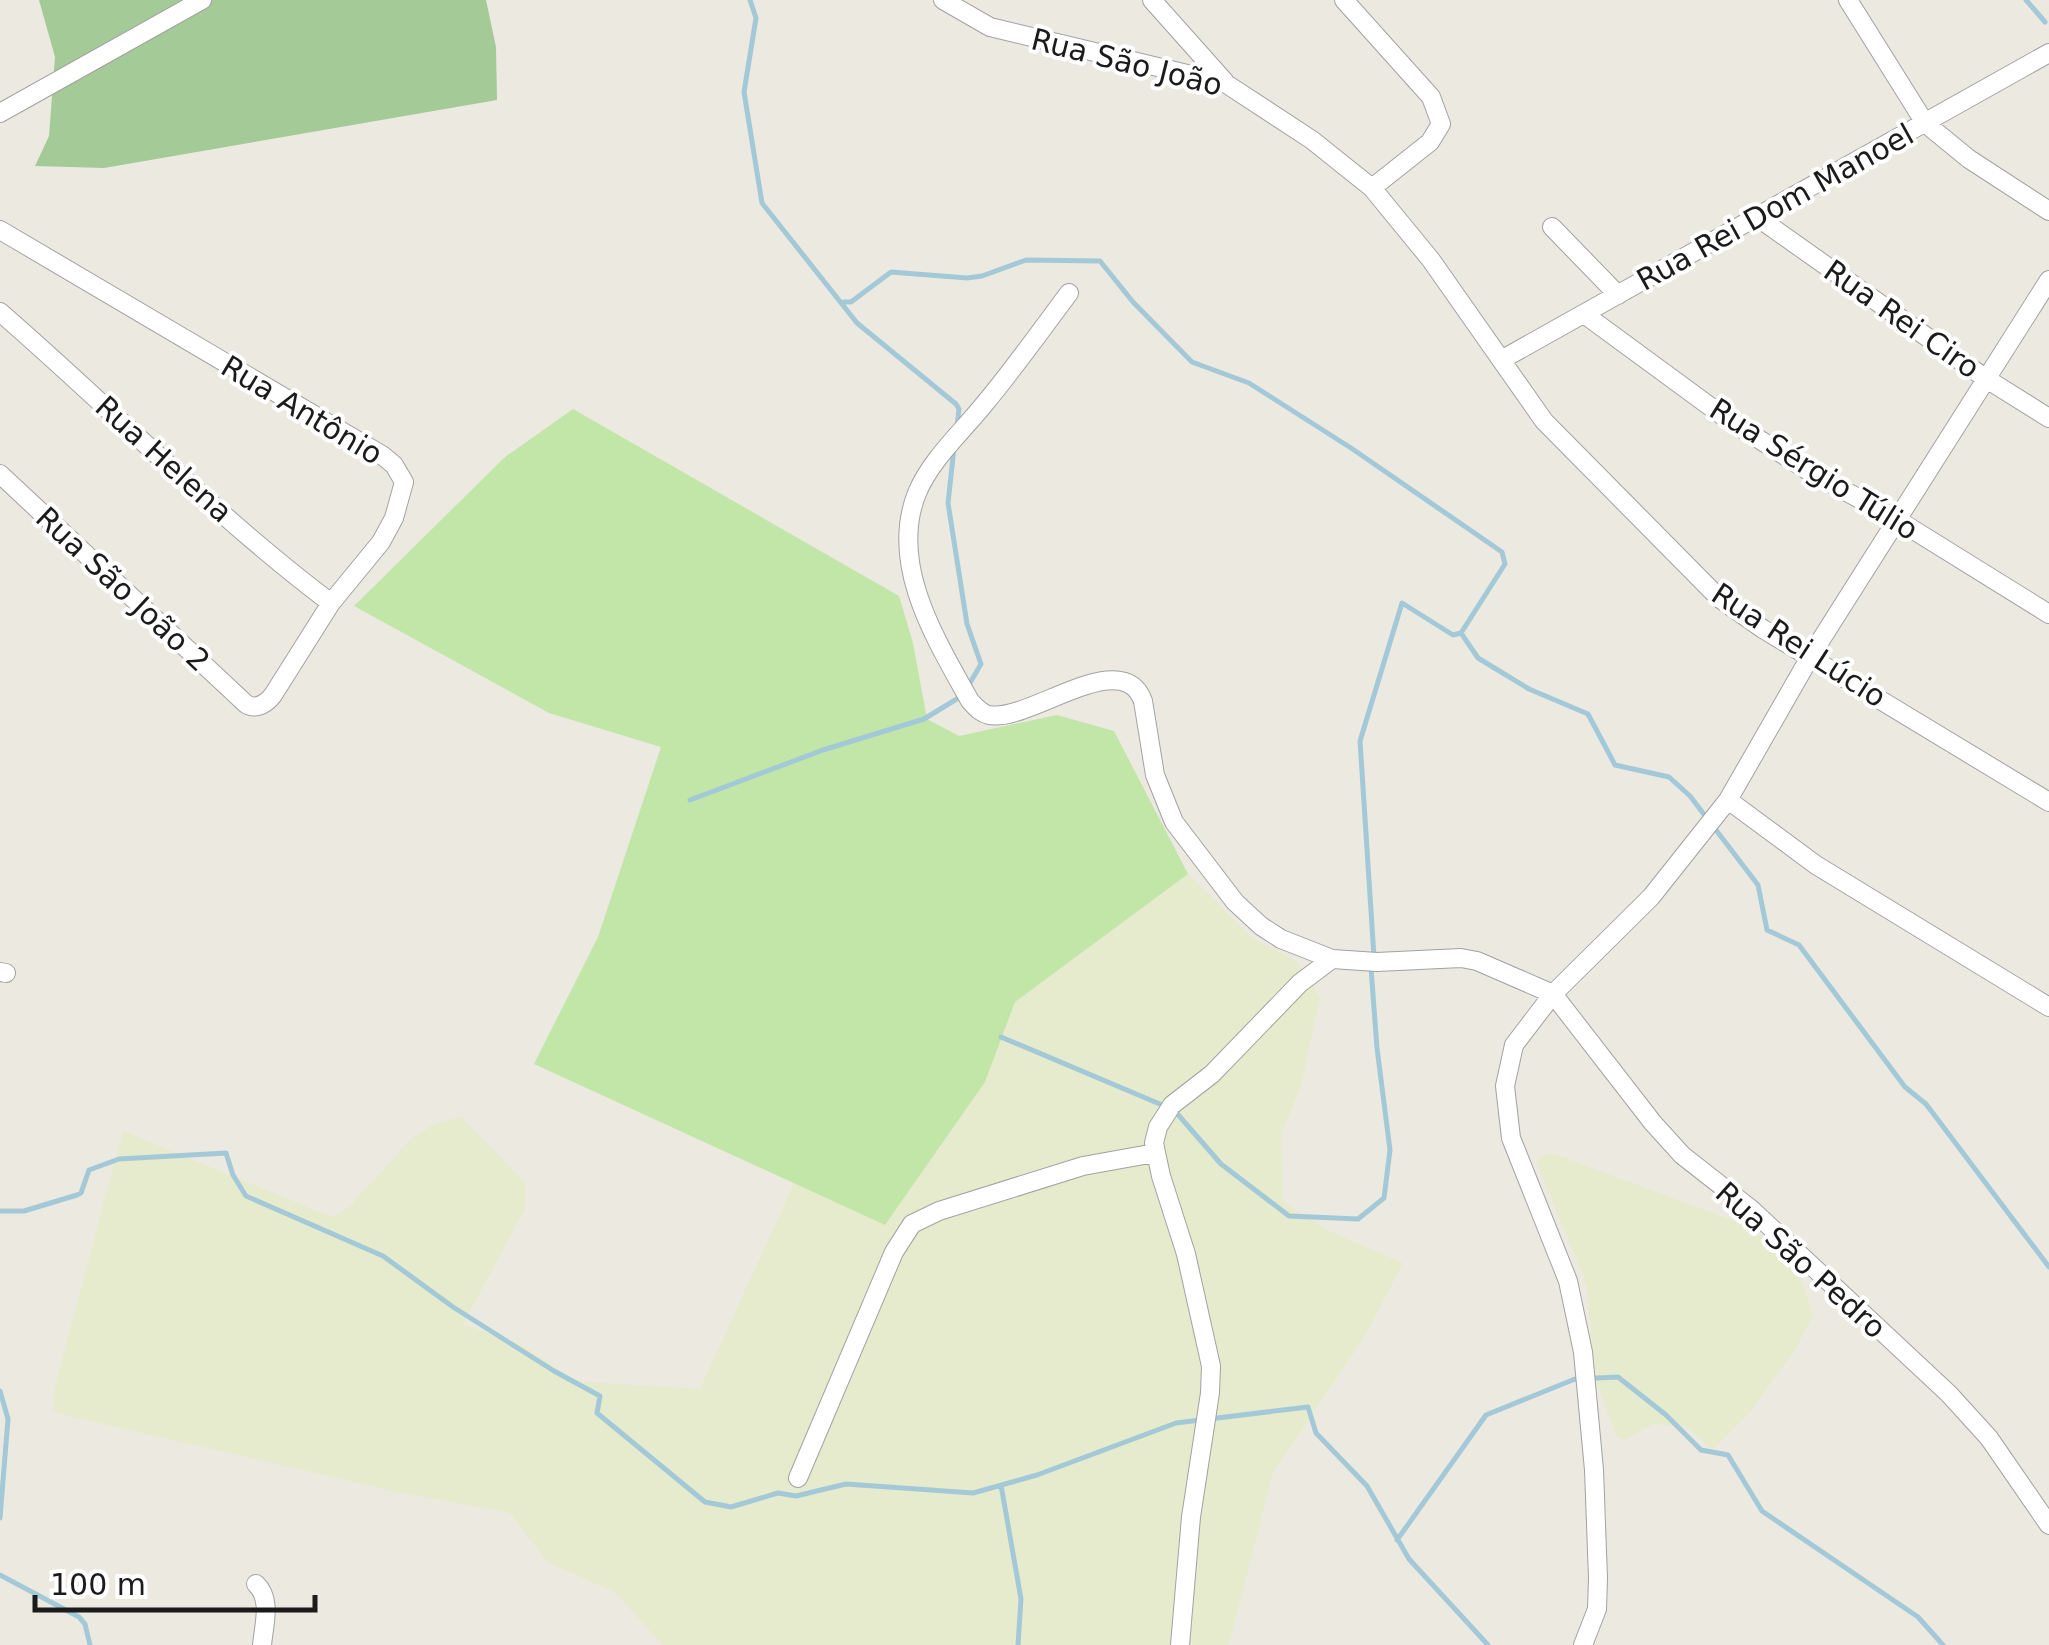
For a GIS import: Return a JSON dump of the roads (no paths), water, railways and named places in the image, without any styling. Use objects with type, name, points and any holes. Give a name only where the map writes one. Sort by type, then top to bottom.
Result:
[{"type":"street","points":[[0,113],[202,0]]},
{"type":"street","name":"Rua São João","points":[[943,0],[990,27],[1225,82],[1312,140],[1372,188],[1431,260],[1502,360]]},
{"type":"street","points":[[1152,0],[1225,82]]},
{"type":"street","points":[[1344,0],[1431,97],[1440,115],[1438,132],[1430,142],[1372,188]]},
{"type":"street","points":[[1848,0],[1925,122],[1969,158],[2049,211]]},
{"type":"street","name":"Rua Rei Dom Manoel","points":[[1502,360],[2048,55]]},
{"type":"street","name":"Rua Rei Ciro","points":[[1757,217],[1985,378],[2049,418]]},
{"type":"street","points":[[1552,227],[1618,295]]},
{"type":"street","name":"Rua Antônio","points":[[0,230],[394,465],[404,482],[394,518],[381,542],[331,602],[270,700],[260,706],[246,704]]},
{"type":"street","points":[[1584,1645],[1597,1609],[1598,1578],[1594,1470],[1583,1352],[1568,1281],[1511,1138],[1504,1086],[1514,1045],[1553,994],[1651,897],[1728,800],[1810,657],[2049,280]]},
{"type":"street","points":[[1069,293],[990,398],[934,464],[916,497],[910,545],[913,575],[928,624],[970,701],[980,712],[1002,715],[1106,680],[1121,679],[1134,686],[1143,701],[1162,798],[1235,902],[1261,926],[1332,959],[1377,962],[1462,958],[1489,964],[1553,994]]},
{"type":"street","name":"Rua Helena","points":[[0,312],[295,576],[331,602]]},
{"type":"street","name":"Rua Sérgio Túlio","points":[[1584,314],[1723,416],[2049,614]]},
{"type":"street","name":"Rua Rei Lúcio","points":[[1502,360],[1544,421],[1719,598],[2049,802]]},
{"type":"street","name":"Rua São João 2","points":[[0,474],[246,704]]},
{"type":"street","points":[[1728,800],[1844,883],[2049,1007]]},
{"type":"street","points":[[1180,1645],[1191,1517],[1211,1366],[1186,1254],[1155,1154],[1158,1127],[1172,1105],[1212,1074],[1300,984],[1332,959]]},
{"type":"street","name":"Rua São Pedro","points":[[1553,994],[1682,1154],[1750,1209],[1950,1394],[1988,1438],[2049,1525]]},
{"type":"street","points":[[798,1478],[894,1252],[912,1224],[939,1210],[1083,1166],[1155,1154]]},
{"type":"street","points":[[256,1584],[266,1600],[262,1645]]},
{"type":"waterway","points":[[750,0],[756,18],[744,92],[762,203],[857,323],[956,404],[957,427]]},
{"type":"waterway","points":[[2026,0],[2045,22]]},
{"type":"waterway","points":[[844,302],[851,302],[891,272],[967,278],[1026,260],[1100,261],[1133,302],[1192,362],[1249,383],[1502,552],[1505,564],[1461,633]]},
{"type":"waterway","points":[[954,448],[948,503],[967,624],[981,664],[967,688]]},
{"type":"waterway","points":[[1374,957],[1360,741],[1402,603],[1453,635],[1461,633],[1478,658],[1529,689],[1588,714],[1615,765],[1669,777],[1690,796],[1758,885],[1767,930],[1799,945],[1905,1087],[1926,1104],[2049,1267]]},
{"type":"waterway","points":[[690,800],[823,750],[924,719],[960,697]]},
{"type":"waterway","points":[[1001,1037],[1174,1110],[1221,1164],[1289,1216],[1358,1219],[1384,1198],[1390,1150],[1371,968]]},
{"type":"waterway","points":[[0,1211],[24,1211],[77,1195],[89,1170],[119,1159],[226,1153],[246,1196],[383,1256],[453,1307],[600,1396],[597,1413],[705,1502],[731,1507],[778,1493],[796,1496],[846,1484],[973,1493],[1037,1475],[1176,1423],[1308,1407],[1316,1433],[1367,1486],[1409,1559],[1488,1645]]},
{"type":"waterway","points":[[1397,1540],[1486,1415],[1575,1379],[1618,1377],[1666,1415],[1701,1450],[1728,1455],[1762,1511],[1918,1617],[1943,1645]]},
{"type":"waterway","points":[[0,1391],[8,1419],[0,1518]]},
{"type":"waterway","points":[[1001,1485],[1021,1599],[1018,1645]]},
{"type":"waterway","points":[[0,1575],[79,1617],[85,1624],[90,1645]]}]
